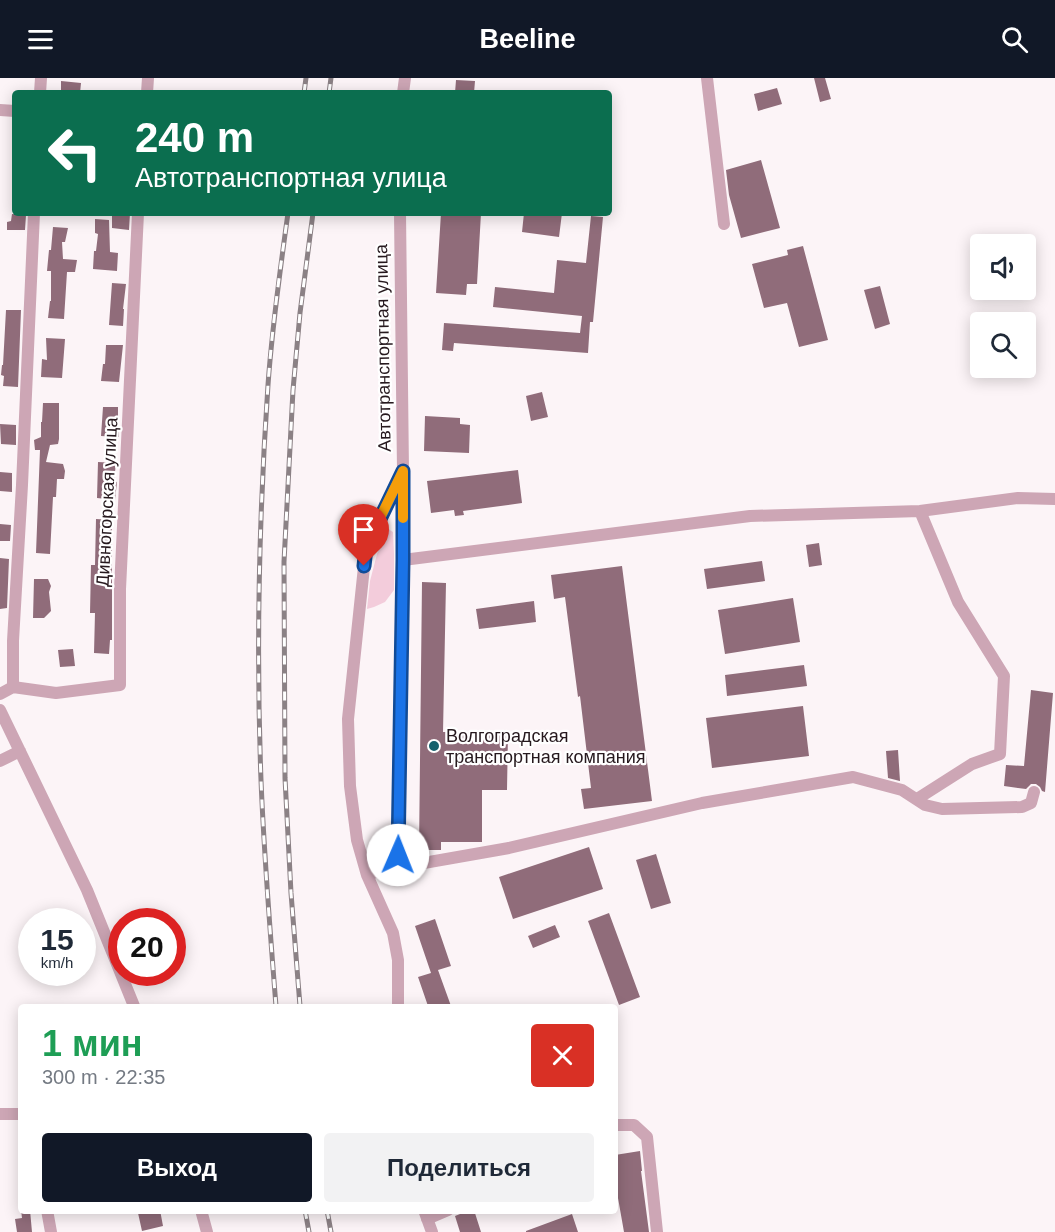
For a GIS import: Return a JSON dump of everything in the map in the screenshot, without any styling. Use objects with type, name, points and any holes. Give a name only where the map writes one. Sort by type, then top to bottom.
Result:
[{"type":"street","points":[[707,78],[724,224]]},
{"type":"street","points":[[0,694],[13,687],[13,641],[34,216]]},
{"type":"street","name":"Дивногорская улица","points":[[13,687],[56,693],[120,686],[120,589],[138,216]]},
{"type":"street","name":"Автотранспортная улица","points":[[398,1004],[398,960],[393,933],[367,875],[355,829],[350,786],[348,719],[366,548],[403,471],[400,216]]},
{"type":"street","points":[[395,865],[398,855],[403,471]]},
{"type":"street","points":[[403,560],[750,516],[920,512],[1018,498],[1055,499]]},
{"type":"street","points":[[917,799],[972,764],[1000,754],[1004,676],[958,603],[920,512]]},
{"type":"street","points":[[0,710],[87,890],[133,1004]]},
{"type":"street","points":[[0,761],[20,751]]},
{"type":"street","points":[[367,875],[395,865],[418,864],[509,848],[702,803],[853,777],[902,790],[925,804],[942,809],[1022,807],[1031,803],[1034,792]]},
{"type":"street","points":[[0,1114],[18,1114]]},
{"type":"street","points":[[618,1125],[634,1125],[647,1137],[657,1232]]},
{"type":"street","points":[[48,1214],[51,1232]]},
{"type":"street","points":[[202,1214],[207,1232]]},
{"type":"street","points":[[426,1215],[432,1232]]},
{"type":"shaded area","points":[[388,529],[393,532],[394,590],[385,602],[367,609],[370,581],[377,554]]},
{"type":"building","points":[[814,78],[825,78],[831,99],[820,102]]},
{"type":"building","points":[[456,80],[475,81],[474,90],[455,90]]},
{"type":"building","points":[[61,81],[81,83],[80,90],[61,90]]},
{"type":"building","points":[[777,88],[782,104],[758,111],[754,94]]},
{"type":"building","points":[[761,160],[780,228],[741,238],[729,195],[726,170]]},
{"type":"building","points":[[12,214],[12,216],[26,216],[25,230],[7,230],[7,222],[11,221]]},
{"type":"building","points":[[112,216],[130,216],[129,230],[112,228]]},
{"type":"building","points":[[441,216],[481,216],[477,284],[467,284],[466,295],[436,293]]},
{"type":"building","points":[[524,216],[562,216],[559,237],[522,232]]},
{"type":"building","points":[[591,216],[603,217],[588,353],[454,343],[453,351],[442,350],[444,323],[580,333],[582,316],[493,307],[495,287],[554,293],[557,260],[586,263]]},
{"type":"building","points":[[95,219],[109,220],[110,252],[118,253],[117,271],[93,269],[98,234],[95,233]]},
{"type":"building","points":[[53,227],[68,228],[65,242],[62,242],[63,259],[77,260],[75,272],[67,272],[64,319],[48,318],[51,301],[51,271],[47,271]]},
{"type":"building","points":[[803,246],[828,340],[799,347],[787,303],[764,308],[752,264],[788,255],[787,250]]},
{"type":"building","points":[[112,283],[126,284],[123,326],[109,325]]},
{"type":"building","points":[[880,286],[890,324],[875,329],[864,290]]},
{"type":"building","points":[[6,310],[21,310],[18,387],[3,386],[4,376],[1,375]]},
{"type":"building","points":[[46,338],[65,339],[62,378],[41,377],[42,359],[47,360]]},
{"type":"building","points":[[106,345],[123,345],[119,382],[101,381]]},
{"type":"building","points":[[542,392],[548,417],[531,421],[526,396]]},
{"type":"building","points":[[43,403],[59,403],[58,444],[50,445],[46,462],[63,464],[65,471],[64,479],[57,479],[56,497],[53,497],[50,554],[36,553],[40,450],[35,450],[34,440],[41,437]]},
{"type":"building","points":[[103,407],[118,407],[119,437],[101,436]]},
{"type":"building","points":[[425,416],[460,418],[460,424],[470,425],[469,453],[424,451]]},
{"type":"building","points":[[0,424],[16,425],[16,445],[1,444]]},
{"type":"building","points":[[98,462],[116,463],[115,500],[97,498]]},
{"type":"building","points":[[518,470],[522,503],[463,511],[464,515],[455,516],[454,510],[431,513],[427,481]]},
{"type":"building","points":[[0,472],[12,473],[12,492],[0,491]]},
{"type":"building","points":[[96,519],[112,520],[112,640],[110,640],[109,654],[94,653],[95,613],[90,613],[91,565],[95,565]]},
{"type":"building","points":[[0,524],[11,525],[10,541],[0,541]]},
{"type":"building","points":[[819,543],[822,565],[809,567],[806,545]]},
{"type":"building","points":[[0,558],[9,559],[7,608],[0,609]]},
{"type":"building","points":[[762,561],[765,581],[707,589],[704,569]]},
{"type":"building","points":[[622,566],[652,801],[584,809],[581,789],[591,788],[580,696],[578,697],[565,597],[554,599],[551,575]]},
{"type":"building","points":[[34,579],[48,579],[51,586],[49,592],[51,611],[44,618],[33,618]]},
{"type":"building","points":[[422,582],[446,583],[443,732],[508,733],[507,790],[482,790],[482,842],[441,842],[441,850],[419,850]]},
{"type":"building","points":[[793,598],[800,642],[725,654],[718,610]]},
{"type":"building","points":[[534,601],[536,622],[479,629],[476,609]]},
{"type":"building","points":[[73,649],[75,666],[60,667],[58,650]]},
{"type":"building","points":[[804,665],[807,686],[727,696],[725,675]]},
{"type":"building","points":[[1031,690],[1053,693],[1045,792],[1036,784],[1031,784],[1026,789],[1004,786],[1006,765],[1024,766]]},
{"type":"building","points":[[803,706],[809,756],[712,768],[706,718]]},
{"type":"building","points":[[898,750],[900,781],[888,778],[886,751]]},
{"type":"building","points":[[589,847],[603,889],[513,919],[499,877]]},
{"type":"building","points":[[656,854],[671,903],[651,909],[636,860]]},
{"type":"building","points":[[609,913],[640,997],[619,1005],[588,921]]},
{"type":"building","points":[[435,919],[451,966],[438,970],[450,1004],[427,1004],[418,977],[431,973],[415,926]]},
{"type":"building","points":[[555,925],[560,937],[533,948],[528,936]]},
{"type":"building","points":[[640,1151],[649,1232],[624,1232],[618,1198],[618,1155]]},
{"type":"building","points":[[22,1214],[30,1214],[32,1232],[17,1232],[15,1219],[22,1218]]},
{"type":"building","points":[[138,1214],[161,1214],[163,1226],[142,1231]]},
{"type":"building","points":[[475,1214],[481,1232],[460,1232],[455,1216]]},
{"type":"building","points":[[572,1214],[578,1232],[526,1232],[526,1231]]},
{"type":"railway","points":[[304,90],[306,78]]},
{"type":"railway","points":[[329,90],[331,78]]},
{"type":"railway","points":[[276,1004],[261,780],[259,582],[262,483],[270,363],[288,216]]},
{"type":"railway","points":[[300,1004],[285,778],[284,562],[293,390],[313,216]]},
{"type":"railway","points":[[306,1214],[309,1232]]},
{"type":"railway","points":[[328,1214],[331,1232]]},
{"type":"slow traffic","points":[[381,516],[403,471],[403,518]]},
{"type":"place","name":"Волгоградская транспортная компания","points":[[434,746]]},
{"type":"route","points":[[364,566],[366,548],[403,471],[398,855]]}]
